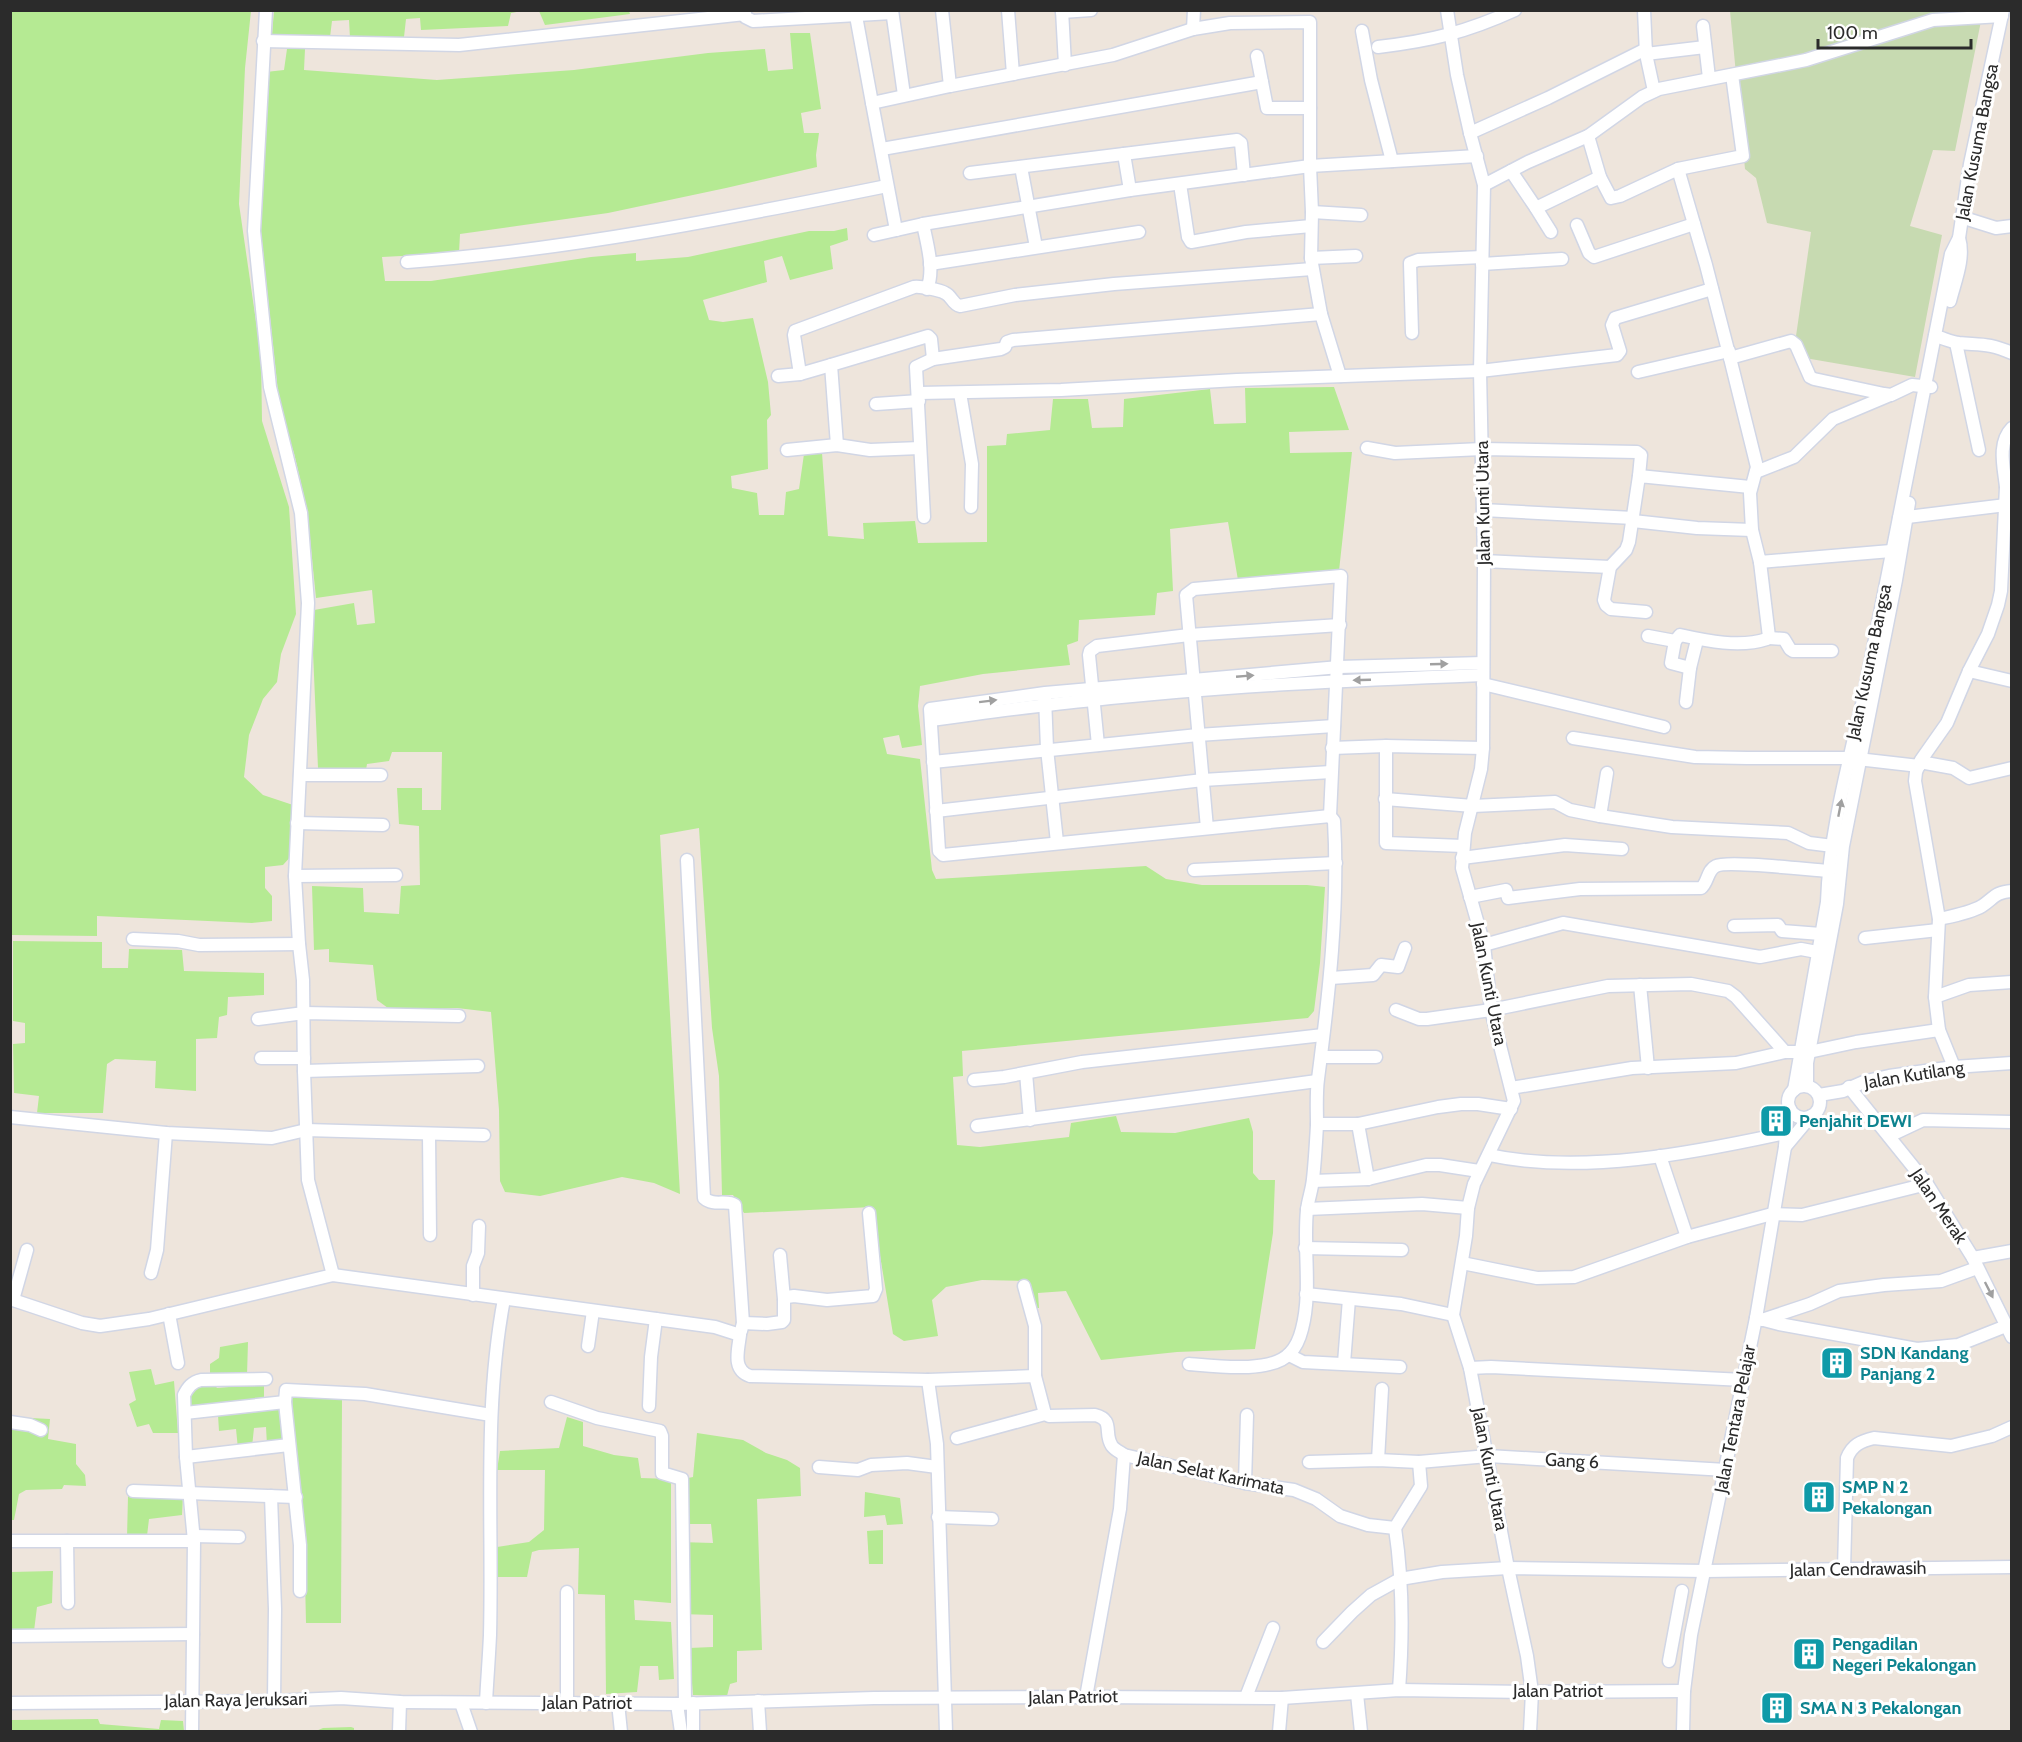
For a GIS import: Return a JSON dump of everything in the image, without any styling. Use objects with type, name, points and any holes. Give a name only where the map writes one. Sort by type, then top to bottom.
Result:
[{"type":"street","points":[[266,10],[254,231],[270,387],[301,513],[308,603],[295,876],[304,1013],[308,1180],[333,1275]]},
{"type":"street","points":[[942,10],[950,86]]},
{"type":"street","points":[[1008,10],[1013,74]]},
{"type":"street","points":[[1065,65],[1062,11],[1091,10]]},
{"type":"street","points":[[1193,29],[1194,10]]},
{"type":"street","name":"Jalan Kunti Utara","points":[[1447,10],[1450,36],[1470,133],[1484,185],[1480,371],[1484,561],[1483,748],[1481,769],[1463,852],[1463,873],[1484,945],[1491,1010],[1514,1101],[1489,1155],[1479,1170],[1468,1208],[1453,1315],[1470,1368],[1527,1656],[1532,1692],[1530,1731]]},
{"type":"street","points":[[1377,47],[1450,36],[1515,10]]},
{"type":"street","points":[[1644,10],[1646,51],[1650,82],[1654,91]]},
{"type":"street","points":[[263,41],[459,45],[745,12],[747,19],[753,21],[892,12],[904,95]]},
{"type":"street","points":[[1484,185],[1588,136],[1642,97],[1654,91],[1806,60],[1933,20],[2003,13]]},
{"type":"street","name":"Jalan Kusuma Bangsa","points":[[1813,1002],[1817,952],[1832,903],[1828,871],[1867,702],[1938,337],[1961,255],[1962,247],[1959,238],[1961,217],[1970,164],[2003,13]]},
{"type":"street","points":[[856,16],[896,230]]},
{"type":"street","points":[[872,103],[1131,51],[1193,29],[1230,23],[1311,16],[1312,264],[1321,314],[1340,376]]},
{"type":"street","points":[[1703,26],[1709,78]]},
{"type":"street","points":[[1362,31],[1371,80],[1392,161]]},
{"type":"street","points":[[1470,133],[1646,51],[1705,47]]},
{"type":"street","points":[[1257,56],[1265,105],[1269,110],[1310,108]]},
{"type":"street","points":[[1588,136],[1600,177],[1609,196],[1615,198],[1678,169],[1743,156],[1732,75]]},
{"type":"street","points":[[882,150],[1262,82]]},
{"type":"street","points":[[970,173],[1239,140],[1244,175]]},
{"type":"street","points":[[1124,154],[1130,190]]},
{"type":"street","points":[[874,235],[924,224],[1130,190],[1310,166],[1477,156]]},
{"type":"street","points":[[1022,167],[1036,247]]},
{"type":"street","points":[[1678,169],[1730,355],[1757,467],[1750,487],[1752,530],[1760,562],[1769,638]]},
{"type":"street","points":[[1511,171],[1551,232]]},
{"type":"street","points":[[1536,208],[1600,177]]},
{"type":"street","points":[[1180,184],[1188,237],[1191,242],[1246,232],[1311,226]]},
{"type":"street","points":[[407,262],[504,253],[621,235],[887,186]]},
{"type":"street","points":[[1312,212],[1361,216]]},
{"type":"street","points":[[1961,217],[1996,228],[2012,226]]},
{"type":"street","points":[[924,224],[930,264],[930,281],[927,289]]},
{"type":"street","points":[[1577,225],[1589,253],[1594,257],[1694,224]]},
{"type":"street","points":[[930,264],[1139,232]]},
{"type":"street","points":[[800,374],[795,331],[914,287],[945,293],[954,304],[960,306],[1015,295],[1312,264],[1356,256]]},
{"type":"street","points":[[1412,333],[1410,263],[1418,260],[1562,259]]},
{"type":"street","points":[[876,404],[960,393],[1131,388],[1237,380],[1480,371],[1617,355],[1620,351],[1612,323],[1615,318],[1712,289]]},
{"type":"street","points":[[924,517],[916,368],[933,359],[1001,349],[1007,342],[1013,340],[1321,314]]},
{"type":"street","points":[[778,376],[800,374],[928,336],[931,339],[933,359]]},
{"type":"street","points":[[1938,337],[1956,343],[1987,344],[2012,353]]},
{"type":"street","points":[[1638,372],[1791,341],[1795,344],[1812,379],[1891,395]]},
{"type":"street","points":[[1956,343],[1980,450]]},
{"type":"street","points":[[831,365],[837,444]]},
{"type":"street","points":[[1756,472],[1794,457],[1833,419],[1912,386],[1928,386]]},
{"type":"street","points":[[960,393],[972,464],[971,507]]},
{"type":"street","points":[[1954,1067],[1939,1030],[1935,997],[1939,925],[1915,781],[1919,764],[1947,723],[1988,634],[1998,605],[2007,570],[2006,505],[2009,487],[2003,445],[2006,435],[2012,428]]},
{"type":"street","points":[[787,450],[837,444],[870,450],[920,448]]},
{"type":"street","points":[[1367,448],[1395,453],[1482,449],[1637,452],[1641,455],[1633,519],[1626,550],[1610,567],[1604,600],[1606,605],[1616,610],[1646,612]]},
{"type":"street","points":[[1639,476],[1750,487]]},
{"type":"street","points":[[1902,517],[2006,505]]},
{"type":"street","points":[[1483,510],[1633,519],[1696,528],[1752,530]]},
{"type":"street","name":"Jalan Kusuma Bangsa","points":[[1892,579],[1891,550],[1902,517]]},
{"type":"street","points":[[1760,562],[1891,550]]},
{"type":"street","points":[[1484,561],[1610,567]]},
{"type":"street","points":[[1189,1364],[1227,1368],[1267,1364],[1289,1355],[1302,1328],[1306,1294],[1307,1209],[1313,1181],[1317,1124],[1317,1081],[1331,978],[1336,863],[1334,821],[1330,816],[1332,748],[1339,667],[1341,576],[1191,590],[1185,599],[1207,828]]},
{"type":"street","points":[[1098,745],[1089,653],[1097,646],[1189,635],[1340,625]]},
{"type":"street","points":[[1690,668],[1671,663],[1675,641],[1679,635],[1697,640],[1755,642],[1769,638],[1784,639],[1793,651],[1832,651]]},
{"type":"street","points":[[1648,636],[1675,641]]},
{"type":"street","points":[[1686,702],[1690,668],[1697,640]]},
{"type":"street","points":[[1195,686],[1339,667],[1483,674],[1664,727]]},
{"type":"street","points":[[1970,671],[2012,681]]},
{"type":"street","points":[[1330,816],[943,855],[939,850],[931,720],[1045,699],[1092,694],[1195,686],[1483,674]]},
{"type":"street","points":[[1045,699],[1047,749],[1057,842]]},
{"type":"street","points":[[933,762],[1198,735],[1334,726]]},
{"type":"street","points":[[1573,738],[1695,757],[1855,758],[1919,764],[1953,768],[1969,778],[2012,768]]},
{"type":"street","points":[[1386,746],[1386,843],[1463,852],[1565,845],[1622,849]]},
{"type":"street","points":[[1332,748],[1386,746],[1483,748]]},
{"type":"street","name":"Jalan Kusuma Bangsa","points":[[1794,1090],[1805,1056],[1843,846],[1855,758]]},
{"type":"street","points":[[936,811],[1203,780],[1332,772]]},
{"type":"street","points":[[1600,816],[1607,773]]},
{"type":"street","points":[[300,775],[381,775]]},
{"type":"street","points":[[1385,800],[1473,806],[1555,801],[1570,810],[1600,816],[1672,827],[1788,833],[1809,843],[1833,846]]},
{"type":"street","points":[[297,824],[383,825]]},
{"type":"street","points":[[687,860],[704,1198],[711,1203],[732,1202],[735,1205],[741,1329],[738,1369],[742,1374],[750,1377],[928,1380],[1035,1376]]},
{"type":"street","points":[[1194,870],[1336,863]]},
{"type":"street","points":[[1470,897],[1506,890],[1508,898],[1580,889],[1701,888],[1713,867],[1719,865],[1739,864],[1828,871]]},
{"type":"street","points":[[295,876],[396,875]]},
{"type":"street","points":[[1865,938],[1939,925],[1980,907],[1998,893],[2012,891]]},
{"type":"street","points":[[1484,945],[1563,923],[1760,957],[1801,949],[1817,952]]},
{"type":"street","points":[[1734,926],[1778,925],[1782,931],[1821,934]]},
{"type":"street","points":[[134,939],[178,941],[199,945],[299,944]]},
{"type":"street","points":[[1331,978],[1373,975],[1381,964],[1398,967],[1405,948]]},
{"type":"street","points":[[1935,997],[1969,986],[2012,982]]},
{"type":"street","points":[[1396,1010],[1419,1019],[1427,1019],[1491,1010],[1608,986],[1691,984],[1728,990],[1785,1052]]},
{"type":"street","points":[[1640,985],[1648,1068]]},
{"type":"street","points":[[258,1019],[304,1013],[459,1016]]},
{"type":"street","points":[[1511,1088],[1632,1068],[1736,1063],[1785,1052],[1805,1056],[1856,1042],[1939,1030]]},
{"type":"street","points":[[974,1080],[1082,1062],[1323,1035]]},
{"type":"street","points":[[1805,1056],[1807,1086]]},
{"type":"street","points":[[1322,1057],[1376,1057]]},
{"type":"street","points":[[261,1058],[304,1058]]},
{"type":"street","name":"Jalan Kutilang","points":[[1816,1106],[1866,1081],[1954,1067],[2012,1063]]},
{"type":"street","points":[[304,1071],[478,1066]]},
{"type":"street","points":[[1026,1073],[1030,1120]]},
{"type":"street","points":[[977,1126],[1317,1081]]},
{"type":"street","points":[[1807,1086],[1812,1088],[1816,1106],[1806,1118],[1797,1116],[1790,1109],[1789,1099],[1794,1090],[1807,1086]]},
{"type":"street","name":"Jalan Merak","points":[[1846,1089],[1890,1136],[1927,1184],[1975,1263],[2009,1332]]},
{"type":"street","points":[[1317,1124],[1358,1124],[1461,1104],[1511,1109]]},
{"type":"street","name":"Jalan Tentara Pelajar","points":[[1785,1147],[1816,1106]]},
{"type":"street","name":"Jalan Tentara Pelajar","points":[[1683,1731],[1684,1691],[1691,1635],[1743,1380],[1759,1319],[1772,1215],[1790,1109]]},
{"type":"street","points":[[10,1117],[166,1133],[272,1138],[306,1130],[484,1135]]},
{"type":"street","points":[[1890,1136],[1923,1120],[2012,1122]]},
{"type":"street","points":[[1358,1124],[1368,1179]]},
{"type":"street","points":[[151,1273],[157,1250],[166,1133]]},
{"type":"street","points":[[1489,1155],[1515,1161],[1554,1164],[1604,1162],[1660,1156],[1785,1133]]},
{"type":"street","points":[[429,1134],[430,1234]]},
{"type":"street","points":[[1660,1156],[1687,1237]]},
{"type":"street","points":[[1313,1181],[1368,1179],[1426,1165],[1479,1170]]},
{"type":"street","points":[[1462,1263],[1537,1278],[1574,1277],[1687,1237],[1772,1215],[1802,1215],[1927,1184]]},
{"type":"street","points":[[1307,1209],[1422,1204],[1468,1208]]},
{"type":"street","points":[[784,1299],[794,1296],[827,1300],[873,1296],[876,1289],[869,1213]]},
{"type":"street","points":[[473,1295],[473,1266],[478,1253],[479,1226]]},
{"type":"street","points":[[1305,1248],[1402,1250]]},
{"type":"street","points":[[27,1250],[12,1299],[82,1323],[100,1326],[149,1320],[333,1275],[699,1326],[741,1329],[780,1323],[784,1320],[780,1255]]},
{"type":"street","points":[[1759,1319],[1810,1304],[1839,1291],[1941,1281],[1975,1263],[2012,1251]]},
{"type":"street","points":[[957,1438],[1045,1414],[1035,1376],[1035,1326],[1024,1286]]},
{"type":"street","points":[[1306,1294],[1401,1304],[1453,1315]]},
{"type":"street","points":[[486,1703],[490,1635],[491,1415],[494,1366],[504,1299]]},
{"type":"street","points":[[1344,1363],[1349,1299]]},
{"type":"street","points":[[588,1346],[593,1311]]},
{"type":"street","points":[[169,1314],[178,1363]]},
{"type":"street","points":[[1759,1319],[1917,1349],[1958,1346],[2009,1332]]},
{"type":"street","points":[[649,1406],[651,1357],[656,1320]]},
{"type":"street","points":[[1289,1355],[1303,1362],[1400,1367]]},
{"type":"street","points":[[1470,1368],[1491,1367],[1743,1380]]},
{"type":"street","points":[[192,1731],[194,1539],[186,1457],[184,1395],[196,1381],[266,1379]]},
{"type":"street","points":[[928,1380],[937,1444],[946,1731]]},
{"type":"street","points":[[300,1591],[300,1545],[285,1391],[289,1389],[354,1394],[491,1415]]},
{"type":"street","points":[[1378,1461],[1382,1389]]},
{"type":"street","points":[[184,1413],[285,1402]]},
{"type":"street","points":[[550,1402],[597,1418],[657,1429],[661,1433],[662,1473],[681,1478],[683,1483],[685,1704],[681,1731]]},
{"type":"street","name":"Jalan Selat Karimata","points":[[1045,1414],[1049,1416],[1095,1414],[1102,1416],[1107,1422],[1111,1443],[1124,1455],[1245,1483],[1294,1490],[1316,1499],[1340,1516],[1368,1525],[1395,1528]]},
{"type":"street","points":[[1245,1483],[1247,1415]]},
{"type":"street","points":[[10,1422],[30,1425],[41,1430]]},
{"type":"street","points":[[1844,1569],[1847,1458],[1851,1449],[1864,1440],[1874,1438],[1951,1446],[1992,1436],[2012,1427]]},
{"type":"street","points":[[186,1457],[289,1445]]},
{"type":"street","points":[[1086,1696],[1120,1509],[1124,1455]]},
{"type":"street","name":"Gang 6","points":[[1310,1462],[1419,1462],[1488,1456],[1725,1470]]},
{"type":"street","points":[[1399,1690],[1402,1645],[1400,1579],[1395,1528],[1420,1486],[1419,1462]]},
{"type":"street","points":[[819,1467],[858,1470],[871,1465],[907,1463],[937,1467]]},
{"type":"street","points":[[133,1491],[296,1497]]},
{"type":"street","points":[[271,1496],[274,1701]]},
{"type":"street","points":[[939,1516],[992,1519]]},
{"type":"street","points":[[10,1541],[239,1537]]},
{"type":"street","points":[[67,1541],[68,1603]]},
{"type":"street","name":"Jalan Cendrawasih","points":[[1323,1642],[1371,1595],[1400,1579],[1442,1572],[1508,1568],[1705,1571],[2012,1567]]},
{"type":"street","points":[[1669,1661],[1682,1590]]},
{"type":"street","points":[[567,1592],[567,1703]]},
{"type":"street","points":[[1246,1696],[1273,1628]]},
{"type":"street","points":[[1674,1631],[1691,1635]]},
{"type":"street","points":[[10,1636],[193,1634]]},
{"type":"street","name":"Jalan Patriot","points":[[461,1703],[567,1703],[619,1708],[685,1704],[758,1705],[945,1698],[1086,1696],[1282,1698],[1399,1690],[1684,1691]]},
{"type":"street","points":[[1357,1694],[1361,1731]]},
{"type":"street","name":"Jalan Raya Jeruksari","points":[[10,1703],[191,1707],[340,1698],[461,1703]]},
{"type":"street","points":[[1279,1731],[1282,1698]]},
{"type":"street","points":[[399,1731],[400,1702]]},
{"type":"street","points":[[461,1703],[471,1731]]},
{"type":"street","points":[[685,1704],[693,1731]]},
{"type":"street","points":[[758,1705],[760,1731]]},
{"type":"street","points":[[619,1708],[621,1731]]},
{"type":"green space","points":[[11,11],[251,11],[245,68],[239,204],[261,356],[262,421],[289,507],[296,614],[281,654],[277,682],[263,699],[249,735],[244,777],[263,795],[293,805],[292,855],[283,865],[265,867],[265,888],[272,896],[272,921],[252,923],[97,916],[97,936],[11,935]]},
{"type":"green space","points":[[274,11],[522,11],[511,13],[508,26],[421,30],[420,18],[406,19],[404,37],[350,38],[349,20],[332,21],[330,37],[272,35]]},
{"type":"green space","points":[[539,11],[629,11],[630,14],[545,25]]},
{"type":"green space","points":[[1730,11],[1983,11],[1955,151],[1933,150],[1910,226],[1942,235],[1915,377],[1805,358],[1795,343],[1811,232],[1767,223],[1756,178],[1745,169]]},
{"type":"green space","points":[[790,33],[810,33],[821,109],[801,113],[804,133],[819,133],[817,167],[608,213],[460,234],[459,253],[382,257],[385,281],[431,281],[591,257],[636,253],[636,261],[688,257],[809,231],[834,231],[847,228],[848,240],[830,246],[833,269],[790,280],[782,256],[764,261],[767,282],[703,300],[709,320],[723,322],[753,318],[768,382],[771,415],[767,420],[768,469],[731,476],[732,488],[757,493],[759,515],[784,515],[786,492],[799,489],[804,454],[822,453],[828,536],[864,539],[863,523],[915,521],[918,543],[987,542],[987,446],[1006,445],[1007,434],[1050,430],[1053,399],[1088,399],[1092,428],[1123,427],[1124,399],[1210,389],[1214,424],[1246,423],[1245,388],[1334,387],[1349,430],[1289,432],[1290,453],[1352,452],[1339,571],[1238,580],[1228,522],[1170,529],[1173,591],[1157,593],[1155,615],[1079,620],[1078,641],[1067,645],[1070,665],[983,674],[920,686],[918,706],[922,745],[902,748],[899,735],[883,738],[887,754],[920,759],[932,870],[936,879],[1146,866],[1166,879],[1202,885],[1325,887],[1314,1011],[1308,1018],[962,1051],[963,1076],[953,1077],[957,1145],[980,1147],[1069,1137],[1071,1123],[1116,1116],[1121,1132],[1175,1133],[1249,1118],[1253,1132],[1253,1173],[1259,1180],[1275,1180],[1273,1233],[1255,1349],[1177,1352],[1101,1360],[1066,1291],[1038,1293],[1039,1308],[1034,1308],[1026,1281],[982,1280],[946,1287],[932,1300],[938,1336],[904,1341],[893,1334],[872,1207],[744,1213],[733,1195],[722,1195],[719,1076],[712,1028],[699,828],[660,835],[680,1194],[654,1183],[622,1177],[540,1196],[505,1192],[500,1181],[499,1110],[491,1012],[457,1008],[392,1011],[377,1000],[373,965],[329,962],[329,949],[314,950],[312,886],[363,888],[364,912],[399,914],[401,886],[420,885],[419,826],[399,824],[397,788],[422,788],[422,810],[441,810],[442,752],[392,752],[389,761],[367,764],[366,770],[318,768],[313,652],[314,610],[354,603],[357,625],[375,623],[372,590],[316,598],[307,509],[294,453],[280,411],[260,223],[266,72],[284,70],[287,49],[305,49],[304,70],[437,80],[574,70],[708,53],[765,49],[768,71],[793,69]]},
{"type":"green space","points":[[13,941],[102,942],[102,968],[128,968],[129,949],[182,950],[184,971],[264,973],[264,995],[228,997],[227,1015],[219,1017],[217,1038],[196,1039],[196,1091],[155,1088],[156,1061],[115,1059],[107,1064],[103,1113],[37,1113],[39,1096],[14,1093],[13,1044],[25,1043],[25,1023],[13,1021]]},
{"type":"green space","points":[[248,1342],[247,1375],[210,1374],[210,1364],[219,1358],[220,1347]]},
{"type":"green space","points":[[151,1369],[155,1385],[174,1381],[178,1433],[153,1433],[149,1424],[137,1427],[129,1404],[136,1400],[129,1372]]},
{"type":"green space","points":[[214,1384],[217,1388],[264,1384],[264,1404],[281,1407],[284,1443],[267,1445],[266,1427],[254,1428],[252,1447],[238,1449],[236,1429],[219,1431],[218,1415],[187,1410],[189,1388]]},
{"type":"green space","points":[[290,1395],[342,1398],[341,1623],[306,1623],[302,1515]]},
{"type":"green space","points":[[11,1417],[50,1419],[48,1439],[76,1444],[76,1464],[85,1475],[86,1486],[64,1485],[62,1489],[26,1490],[19,1494],[14,1520],[11,1520]]},
{"type":"green space","points":[[567,1417],[583,1422],[583,1446],[614,1455],[638,1458],[641,1478],[671,1479],[671,1603],[634,1600],[635,1620],[671,1622],[674,1679],[659,1680],[658,1666],[640,1666],[637,1692],[606,1694],[605,1595],[578,1594],[579,1548],[532,1552],[527,1577],[496,1577],[497,1547],[529,1542],[544,1530],[545,1470],[497,1470],[500,1451],[559,1448]]},
{"type":"green space","points":[[697,1433],[743,1440],[800,1468],[801,1496],[757,1499],[762,1650],[737,1651],[737,1682],[730,1684],[727,1696],[693,1695],[689,1648],[713,1647],[713,1615],[680,1614],[679,1542],[713,1543],[711,1524],[677,1524],[678,1480],[693,1477]]},
{"type":"green space","points":[[865,1492],[900,1498],[903,1524],[887,1525],[885,1515],[864,1517]]},
{"type":"green space","points":[[183,1495],[182,1515],[149,1519],[147,1536],[127,1538],[128,1496]]},
{"type":"green space","points":[[883,1530],[883,1564],[869,1564],[867,1531]]},
{"type":"green space","points":[[53,1571],[52,1603],[37,1607],[34,1631],[11,1630],[11,1572]]},
{"type":"green space","points":[[98,1719],[100,1724],[159,1729],[161,1720],[183,1721],[184,1731],[11,1731],[11,1720]]},
{"type":"green space","points":[[351,1727],[354,1731],[316,1731],[323,1728]]},
{"type":"place","name":"Penjahit DEWI","points":[[1776,1121]]},
{"type":"place","name":"SDN Kandang Panjang 2","points":[[1837,1363]]},
{"type":"place","name":"SMP N 2 Pekalongan","points":[[1819,1497]]},
{"type":"place","name":"Pengadilan Negeri Pekalongan","points":[[1809,1654]]},
{"type":"place","name":"SMA N 3 Pekalongan","points":[[1777,1708]]}]
